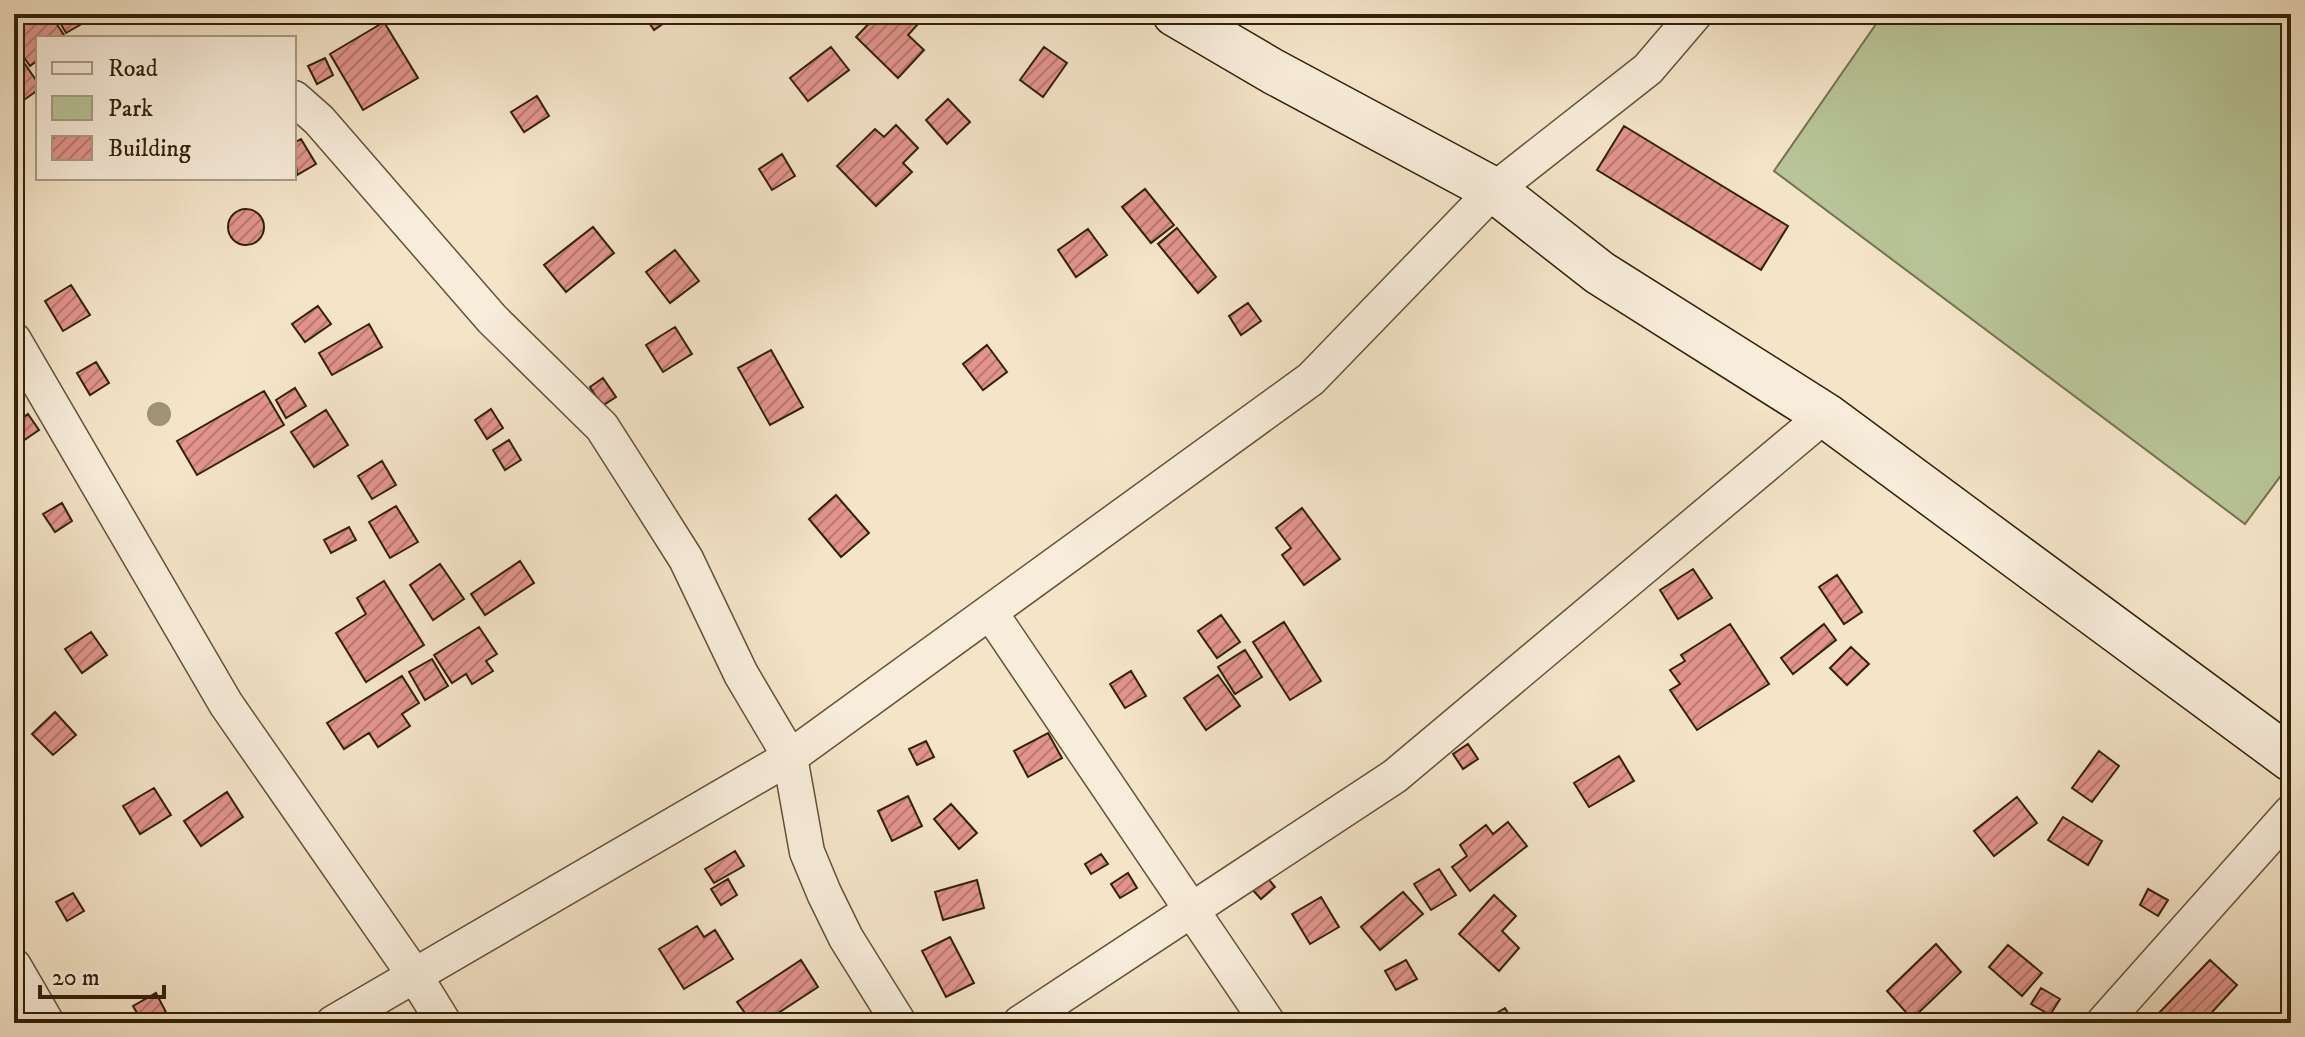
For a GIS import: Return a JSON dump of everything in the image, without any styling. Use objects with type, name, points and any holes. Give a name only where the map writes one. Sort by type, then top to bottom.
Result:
[{"type":"street","points":[[1175,14],[1274,72],[1494,190],[1600,273],[1825,415],[2291,759]]},
{"type":"street","points":[[333,1023],[790,757],[1311,379],[1494,190],[1648,69],[1695,14]]},
{"type":"street","points":[[296,100],[319,120],[492,319],[602,427],[686,559],[741,674],[790,757],[807,852],[846,938],[899,1023]]},
{"type":"street","points":[[14,340],[226,704],[415,976],[444,1023]]},
{"type":"street","points":[[1020,1023],[1395,776],[1825,415]]},
{"type":"street","points":[[990,612],[1268,1023]]},
{"type":"street","points":[[2103,1023],[2291,812]]},
{"type":"street","points":[[14,966],[47,1023]]},
{"type":"green space","points":[[1883,14],[2291,14],[2291,462],[2245,524],[1774,171]]},
{"type":"building","points":[[30,14],[50,14],[65,36],[36,36],[36,62],[30,66],[14,43],[14,25]]},
{"type":"building","points":[[55,14],[99,14],[66,33]]},
{"type":"building","points":[[643,14],[677,14],[654,30]]},
{"type":"building","points":[[878,14],[927,14],[908,35],[924,50],[898,78],[856,37]]},
{"type":"building","points":[[384,22],[418,78],[363,110],[330,54]]},
{"type":"building","points":[[831,47],[849,70],[808,101],[790,78]]},
{"type":"building","points":[[1044,47],[1067,63],[1043,97],[1020,80]]},
{"type":"building","points":[[18,54],[36,80],[36,91],[21,102],[14,93],[14,57]]},
{"type":"building","points":[[325,58],[333,75],[317,84],[308,66]]},
{"type":"building","points":[[537,96],[549,116],[524,132],[511,112]]},
{"type":"building","points":[[948,99],[970,122],[947,144],[926,120]]},
{"type":"building","points":[[896,125],[918,148],[903,163],[912,172],[876,206],[837,166],[875,129],[884,137]]},
{"type":"building","points":[[1624,126],[1788,226],[1761,270],[1597,170]]},
{"type":"building","points":[[301,139],[316,164],[297,175],[296,164],[296,142]]},
{"type":"building","points":[[782,154],[795,176],[772,190],[759,169]]},
{"type":"building","points":[[1145,189],[1174,225],[1151,243],[1122,207]]},
{"type":"building","points":[[246,209],[259,214],[264,227],[259,240],[246,245],[233,240],[228,227],[233,214]]},
{"type":"building","points":[[593,227],[614,253],[566,292],[544,265]]},
{"type":"building","points":[[1177,228],[1216,277],[1198,293],[1158,244]]},
{"type":"building","points":[[1088,229],[1107,255],[1076,277],[1058,250]]},
{"type":"building","points":[[675,250],[699,281],[670,303],[646,272]]},
{"type":"building","points":[[71,285],[90,315],[63,331],[45,301]]},
{"type":"building","points":[[1248,303],[1261,321],[1241,335],[1229,316]]},
{"type":"building","points":[[318,306],[331,324],[305,342],[292,324]]},
{"type":"building","points":[[369,324],[382,347],[332,375],[319,353]]},
{"type":"building","points":[[675,327],[692,354],[663,372],[646,345]]},
{"type":"building","points":[[987,345],[1007,372],[983,390],[963,364]]},
{"type":"building","points":[[771,350],[803,407],[770,425],[738,368]]},
{"type":"building","points":[[96,362],[109,383],[90,395],[77,373]]},
{"type":"building","points":[[603,378],[616,397],[602,406],[590,387]]},
{"type":"building","points":[[295,388],[306,406],[286,418],[276,400]]},
{"type":"building","points":[[264,391],[284,425],[197,475],[177,441]]},
{"type":"building","points":[[491,409],[503,428],[487,439],[475,420]]},
{"type":"building","points":[[326,410],[348,445],[314,467],[291,432]]},
{"type":"building","points":[[28,414],[39,430],[14,447],[14,424]]},
{"type":"building","points":[[509,440],[521,460],[505,470],[493,450]]},
{"type":"building","points":[[382,461],[396,485],[372,499],[358,476]]},
{"type":"building","points":[[836,495],[869,533],[841,557],[809,519]]},
{"type":"building","points":[[62,503],[72,521],[55,532],[43,514]]},
{"type":"building","points":[[396,506],[418,542],[390,558],[369,522]]},
{"type":"building","points":[[1302,508],[1340,559],[1304,585],[1282,555],[1291,548],[1276,528]]},
{"type":"building","points":[[349,527],[356,540],[331,553],[324,540]]},
{"type":"building","points":[[520,561],[534,583],[485,615],[471,594]]},
{"type":"building","points":[[440,564],[464,599],[433,620],[410,585]]},
{"type":"building","points":[[1693,569],[1712,598],[1678,619],[1660,590]]},
{"type":"building","points":[[1837,575],[1862,612],[1844,624],[1819,587]]},
{"type":"building","points":[[384,581],[424,645],[366,682],[336,633],[366,614],[357,598]]},
{"type":"building","points":[[1221,615],[1240,642],[1217,658],[1198,631]]},
{"type":"building","points":[[1284,622],[1321,681],[1290,700],[1253,642]]},
{"type":"building","points":[[1730,624],[1769,684],[1697,730],[1670,690],[1680,684],[1670,670],[1685,661],[1681,655]]},
{"type":"building","points":[[1824,624],[1836,640],[1793,674],[1781,658]]},
{"type":"building","points":[[479,627],[497,654],[486,661],[493,671],[472,684],[466,674],[452,683],[434,655]]},
{"type":"building","points":[[91,632],[107,655],[82,673],[65,649]]},
{"type":"building","points":[[1851,647],[1869,664],[1847,685],[1830,668]]},
{"type":"building","points":[[1245,650],[1262,677],[1235,694],[1218,667]]},
{"type":"building","points":[[432,659],[448,686],[425,700],[409,672]]},
{"type":"building","points":[[1131,671],[1146,696],[1125,708],[1110,684]]},
{"type":"building","points":[[1218,675],[1240,706],[1206,730],[1184,698]]},
{"type":"building","points":[[402,676],[419,703],[402,714],[410,726],[378,747],[369,733],[344,749],[327,723]]},
{"type":"building","points":[[55,712],[76,735],[53,755],[32,734]]},
{"type":"building","points":[[1048,733],[1062,758],[1028,777],[1014,751]]},
{"type":"building","points":[[926,741],[934,757],[917,765],[909,749]]},
{"type":"building","points":[[1468,744],[1478,759],[1463,769],[1453,754]]},
{"type":"building","points":[[2099,751],[2119,766],[2092,802],[2072,788]]},
{"type":"building","points":[[1619,756],[1634,781],[1589,807],[1574,783]]},
{"type":"building","points":[[154,788],[171,815],[140,834],[123,806]]},
{"type":"building","points":[[227,792],[243,817],[201,846],[184,821]]},
{"type":"building","points":[[908,796],[922,826],[892,841],[878,811]]},
{"type":"building","points":[[2017,797],[2037,823],[1994,856],[1974,831]]},
{"type":"building","points":[[951,804],[977,833],[959,849],[934,819]]},
{"type":"building","points":[[2063,817],[2102,841],[2088,865],[2048,840]]},
{"type":"building","points":[[1508,822],[1527,846],[1470,891],[1452,867],[1467,856],[1460,845],[1486,825],[1493,834]]},
{"type":"building","points":[[735,851],[744,866],[714,883],[705,869]]},
{"type":"building","points":[[1101,854],[1108,864],[1091,874],[1085,864]]},
{"type":"building","points":[[1439,869],[1456,895],[1431,910],[1414,884]]},
{"type":"building","points":[[1128,873],[1137,888],[1120,898],[1111,884]]},
{"type":"building","points":[[1264,874],[1275,887],[1261,899],[1250,887]]},
{"type":"building","points":[[728,879],[737,895],[721,905],[711,889]]},
{"type":"building","points":[[977,880],[984,908],[943,920],[935,892]]},
{"type":"building","points":[[2148,889],[2168,900],[2158,916],[2140,905]]},
{"type":"building","points":[[1403,892],[1423,914],[1380,950],[1361,927]]},
{"type":"building","points":[[73,893],[84,911],[67,921],[56,902]]},
{"type":"building","points":[[1494,895],[1516,916],[1502,931],[1519,948],[1499,971],[1459,934]]},
{"type":"building","points":[[1321,897],[1339,927],[1310,944],[1292,914]]},
{"type":"building","points":[[697,926],[704,937],[715,930],[733,959],[684,989],[659,949]]},
{"type":"building","points":[[950,937],[974,983],[946,997],[922,951]]},
{"type":"building","points":[[1936,944],[1961,972],[1912,1019],[1887,991]]},
{"type":"building","points":[[2008,945],[2042,973],[2022,996],[1989,967]]},
{"type":"building","points":[[801,960],[818,987],[763,1023],[752,1023],[737,1002]]},
{"type":"building","points":[[1406,960],[1417,979],[1396,990],[1385,971]]},
{"type":"building","points":[[2210,960],[2237,985],[2202,1023],[2166,1023],[2157,1015]]},
{"type":"building","points":[[2041,988],[2060,999],[2050,1015],[2031,1004]]},
{"type":"building","points":[[156,993],[167,1014],[151,1023],[143,1023],[133,1006]]},
{"type":"building","points":[[1505,1008],[1514,1023],[1480,1023]]}]
